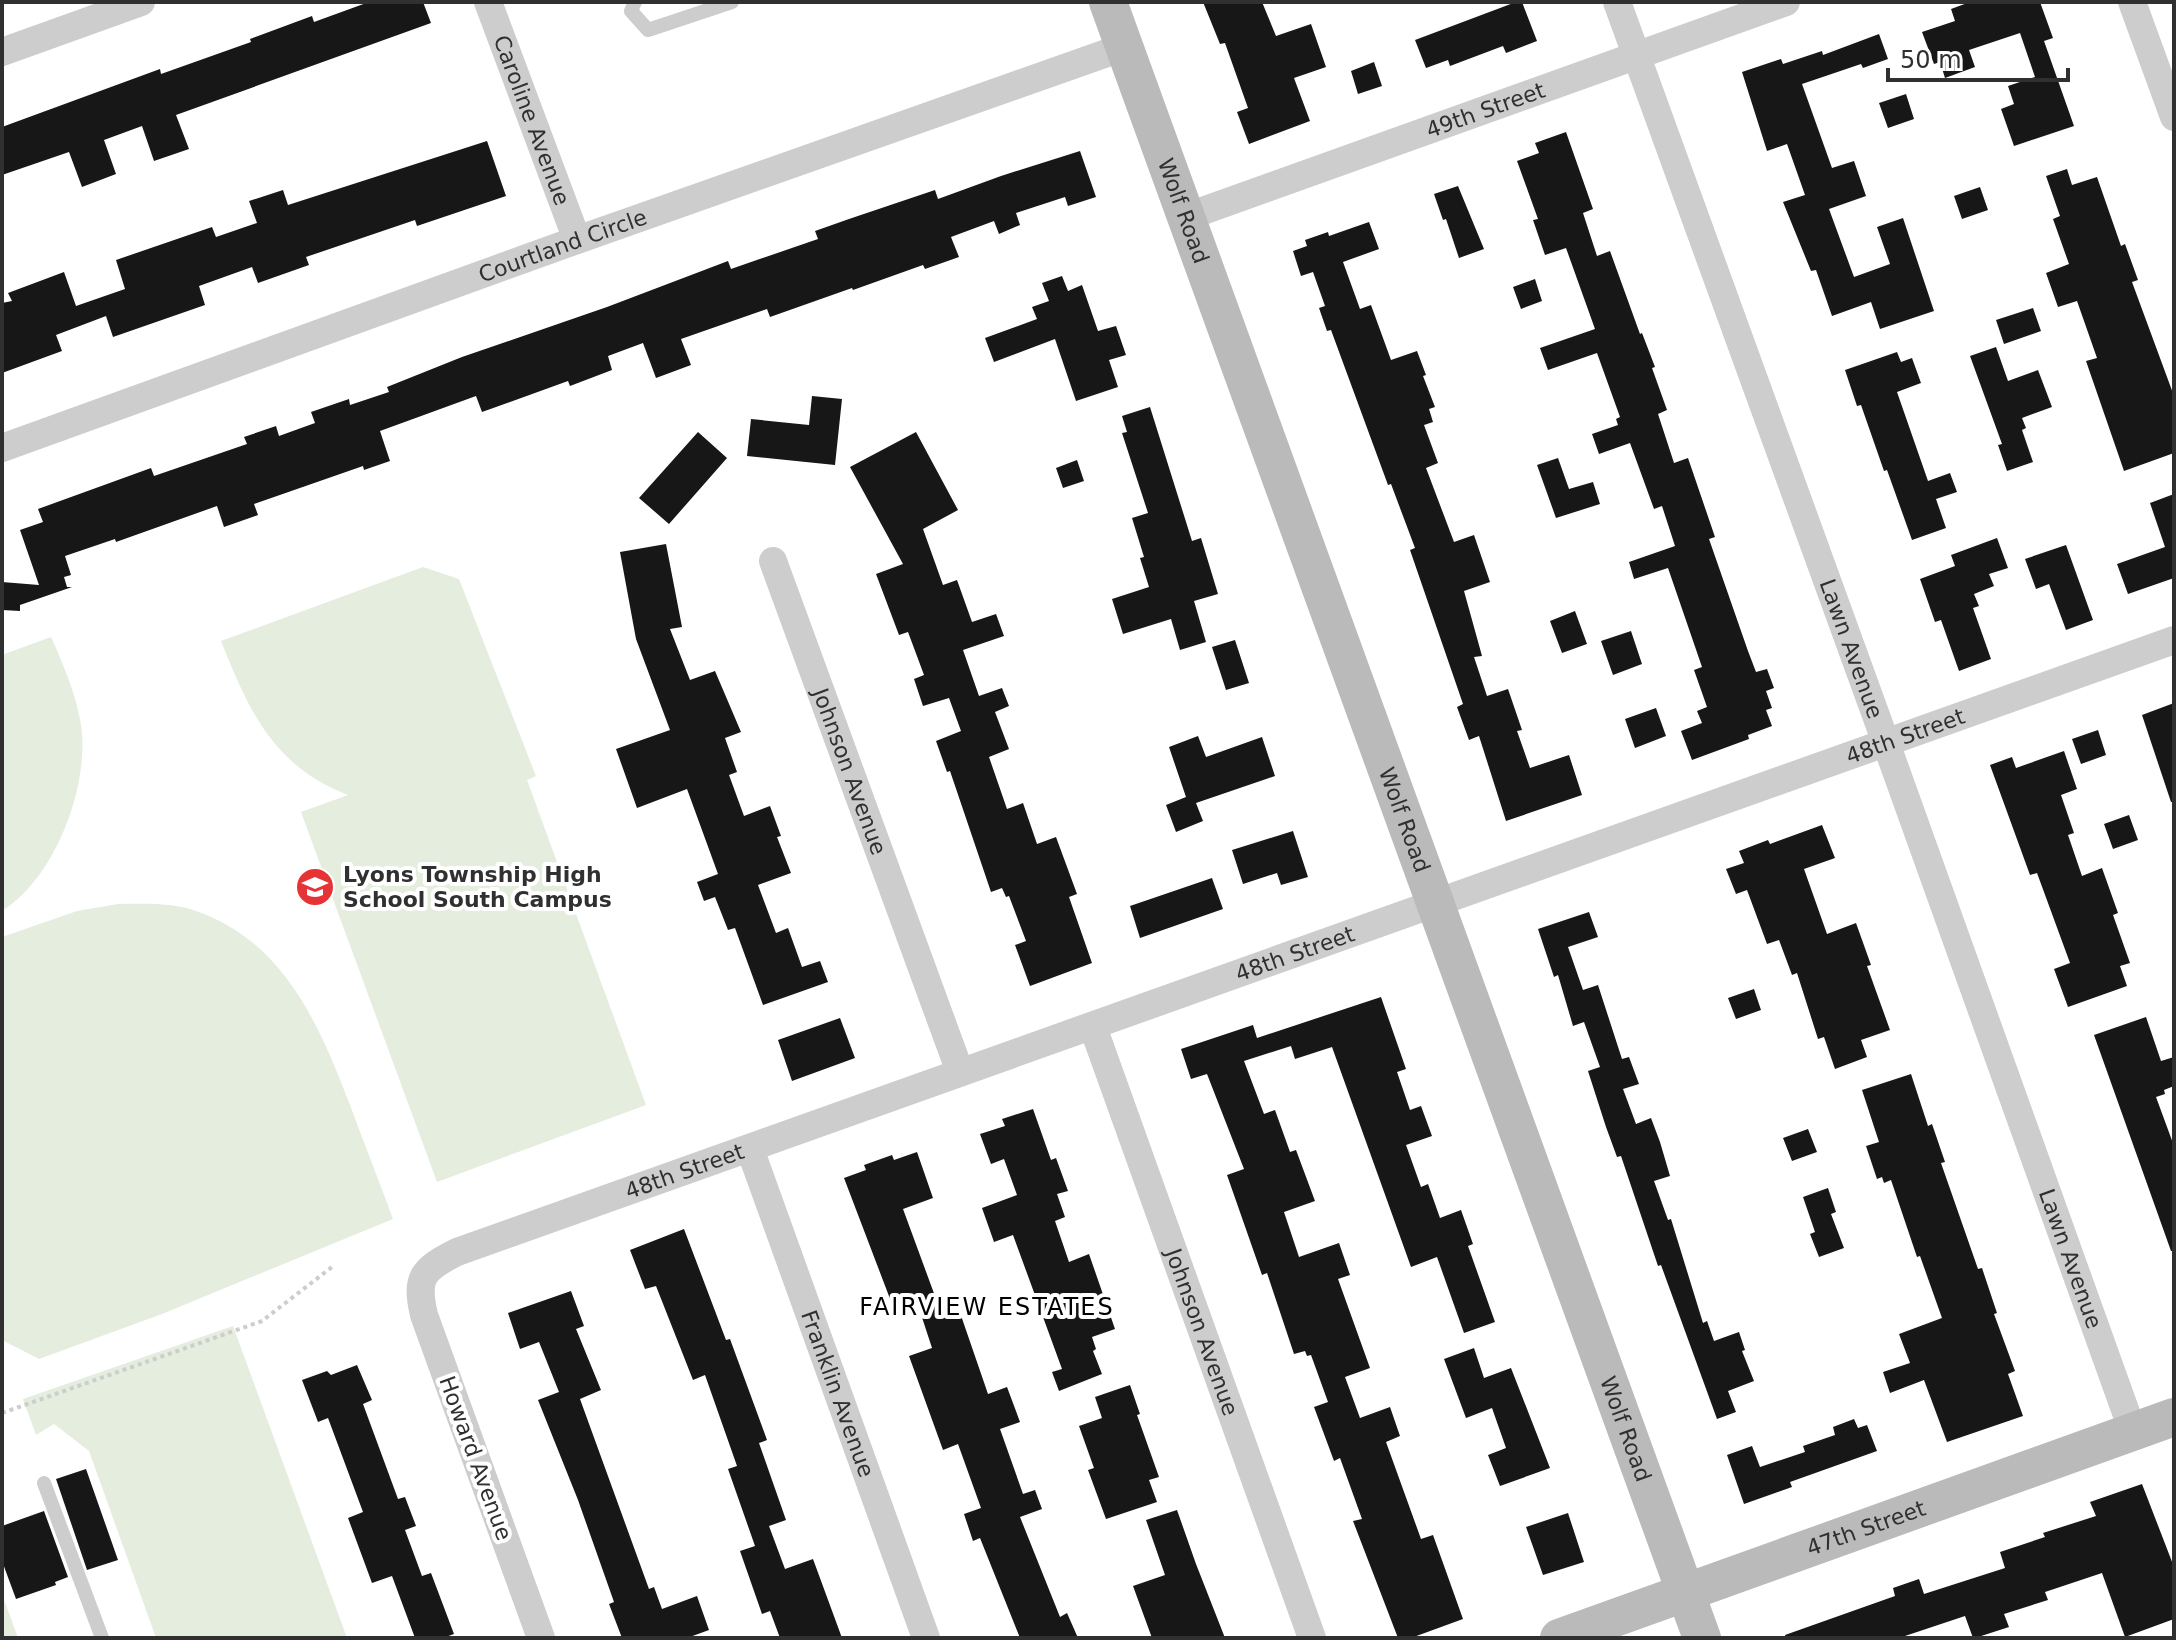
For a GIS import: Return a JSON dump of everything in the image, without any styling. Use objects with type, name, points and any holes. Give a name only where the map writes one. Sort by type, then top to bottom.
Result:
[{"type":"main road","name":"Wolf Road","points":[[1108,2],[1702,1638]]},
{"type":"main road","name":"47th Street","points":[[1559,1638],[2174,1417]]},
{"type":"street","points":[[2,52],[141,2]]},
{"type":"street","name":"Caroline Avenue","points":[[488,2],[577,240]]},
{"type":"street","name":"Lawn Avenue","points":[[1617,2],[2133,1432]]},
{"type":"street","name":"49th Street","points":[[1186,217],[1786,2]]},
{"type":"street","points":[[2132,2],[2174,117]]},
{"type":"street","name":"Courtland Circle","points":[[2,448],[1124,47]]},
{"type":"street","name":"Johnson Avenue","points":[[773,561],[960,1072]]},
{"type":"street","name":"48th Street","points":[[422,1276],[432,1265],[457,1252],[2174,640]]},
{"type":"street","name":"Johnson Avenue","points":[[1093,1027],[1312,1638]]},
{"type":"street","name":"Franklin Avenue","points":[[750,1149],[926,1638]]},
{"type":"street","name":"Howard Avenue","points":[[422,1276],[420,1296],[424,1315],[541,1638]]},
{"type":"lane","points":[[635,2],[631,11],[648,30],[732,2]]},
{"type":"lane","points":[[44,1483],[102,1638]]},
{"type":"path","points":[[2,1413],[262,1321],[332,1267]]},
{"type":"green space","points":[[423,567],[459,579],[536,776],[527,780],[646,1105],[437,1182],[301,812],[348,795],[300,769],[282,752],[254,713],[221,641]]},
{"type":"green space","points":[[51,637],[79,714],[82,749],[80,775],[74,802],[53,854],[21,896],[2,911],[2,655]]},
{"type":"green space","points":[[118,904],[167,905],[196,911],[227,925],[253,943],[276,965],[295,990],[325,1045],[393,1219],[162,1314],[39,1359],[4,1341],[2,1337],[2,937],[77,911]]},
{"type":"green space","points":[[233,1326],[347,1638],[156,1638],[89,1451],[54,1424],[36,1435],[23,1399]]},
{"type":"green space","points":[[2,1594],[18,1638],[2,1638]]},
{"type":"building","points":[[369,2],[423,2],[431,23],[176,115],[189,149],[154,161],[142,126],[104,140],[116,174],[82,187],[69,152],[2,175],[2,127],[160,69],[161,74],[251,42],[250,39],[312,16],[314,22]]},
{"type":"building","points":[[1203,2],[1262,2],[1276,36],[1311,24],[1326,67],[1294,78],[1310,121],[1249,144],[1237,112],[1248,108],[1225,43],[1220,44]]},
{"type":"building","points":[[1522,2],[1537,41],[1506,53],[1503,46],[1450,66],[1448,60],[1426,68],[1415,40]]},
{"type":"building","points":[[1970,2],[2040,2],[2053,38],[2044,41],[2074,126],[2014,146],[2001,109],[2014,104],[2008,86],[2035,77],[2020,33],[1969,50],[1975,67],[1945,78],[1940,62],[1934,64],[1922,32],[1955,21],[1951,9]]},
{"type":"building","points":[[1879,34],[1888,59],[1863,68],[1861,64],[1802,84],[1832,168],[1854,161],[1866,196],[1829,209],[1854,277],[1890,264],[1877,227],[1903,218],[1934,311],[1880,329],[1871,302],[1832,316],[1816,270],[1811,271],[1783,202],[1805,195],[1787,144],[1767,151],[1742,72],[1781,59],[1783,64],[1822,51],[1823,55]]},
{"type":"building","points":[[1374,62],[1382,86],[1358,94],[1351,71]]},
{"type":"building","points":[[1906,94],[1914,119],[1888,128],[1879,103]]},
{"type":"building","points":[[1566,132],[1593,209],[1583,213],[1597,256],[1610,251],[1655,367],[1652,368],[1667,410],[1658,414],[1674,463],[1688,458],[1715,537],[1709,539],[1748,651],[1756,672],[1767,669],[1774,688],[1766,691],[1772,708],[1766,710],[1772,726],[1748,735],[1749,739],[1692,760],[1681,731],[1702,723],[1697,711],[1707,707],[1694,670],[1702,667],[1668,568],[1634,579],[1629,562],[1675,546],[1662,506],[1654,509],[1630,443],[1599,454],[1592,434],[1618,425],[1616,419],[1620,417],[1597,353],[1548,370],[1540,348],[1595,329],[1566,248],[1545,255],[1533,220],[1538,219],[1517,161],[1539,153],[1535,143]]},
{"type":"building","points":[[487,141],[506,196],[417,226],[415,220],[306,257],[309,265],[258,283],[252,267],[199,286],[205,305],[113,337],[106,316],[56,335],[62,351],[2,373],[2,303],[12,301],[8,293],[64,272],[76,306],[125,289],[116,260],[212,227],[216,237],[257,223],[249,201],[283,190],[288,205]]},
{"type":"building","points":[[1080,151],[1096,197],[1068,206],[1065,197],[1016,213],[1020,225],[999,234],[994,221],[951,237],[959,257],[925,269],[923,265],[770,317],[767,309],[681,339],[691,365],[656,378],[643,343],[608,356],[612,370],[570,386],[568,381],[482,412],[476,396],[380,431],[390,461],[364,470],[363,466],[254,504],[258,515],[224,527],[217,506],[116,542],[115,539],[65,556],[71,575],[64,577],[67,587],[72,587],[20,605],[20,611],[2,610],[2,582],[39,585],[20,530],[43,522],[38,509],[151,468],[154,476],[247,444],[244,437],[276,426],[279,436],[315,423],[311,412],[349,399],[350,405],[389,392],[387,387],[462,357],[728,261],[731,269],[818,239],[815,231],[849,219],[935,190],[938,199]]},
{"type":"building","points":[[2067,169],[2072,185],[2097,177],[2121,246],[2125,244],[2138,280],[2132,282],[2174,396],[2174,453],[2124,471],[2086,361],[2097,358],[2077,301],[2058,307],[2046,273],[2069,264],[2053,219],[2060,216],[2046,176]]},
{"type":"building","points":[[1458,186],[1484,249],[1459,258],[1434,194]]},
{"type":"building","points":[[1980,187],[1988,210],[1962,219],[1954,196]]},
{"type":"building","points":[[1369,222],[1379,249],[1343,262],[1360,309],[1371,305],[1391,360],[1417,351],[1426,375],[1423,376],[1435,407],[1429,409],[1433,422],[1424,425],[1438,463],[1426,468],[1454,542],[1474,535],[1490,582],[1464,591],[1482,656],[1474,657],[1487,696],[1508,689],[1522,730],[1517,731],[1530,768],[1569,755],[1582,795],[1506,821],[1479,736],[1469,740],[1457,707],[1463,704],[1410,550],[1415,548],[1391,484],[1388,485],[1331,330],[1327,331],[1319,308],[1325,306],[1313,272],[1301,276],[1293,251],[1307,246],[1305,240],[1328,232],[1329,236]]},
{"type":"building","points":[[1062,276],[1068,291],[1082,285],[1098,331],[1116,326],[1126,355],[1109,360],[1118,387],[1076,401],[1055,339],[994,362],[985,338],[1037,319],[1032,307],[1049,301],[1042,283]]},
{"type":"building","points":[[1535,279],[1542,301],[1521,309],[1513,287]]},
{"type":"building","points":[[2033,308],[2041,331],[2004,344],[1996,320]]},
{"type":"building","points":[[1996,347],[2008,381],[2038,370],[2052,407],[2022,418],[2026,428],[2022,430],[2033,462],[2007,471],[1998,445],[2002,444],[1970,356]]},
{"type":"building","points":[[1897,352],[1901,362],[1912,358],[1921,383],[1897,392],[1928,481],[1950,473],[1957,492],[1936,499],[1946,528],[1912,540],[1887,470],[1884,471],[1845,370]]},
{"type":"building","points":[[812,396],[842,399],[835,465],[747,456],[751,419],[809,425]]},
{"type":"building","points":[[1150,407],[1192,541],[1201,538],[1218,594],[1194,601],[1206,642],[1180,650],[1171,619],[1123,634],[1112,599],[1149,587],[1132,518],[1148,513],[1122,433],[1127,432],[1122,416]]},
{"type":"building","points":[[698,432],[727,458],[669,524],[639,498]]},
{"type":"building","points":[[916,432],[958,510],[923,529],[943,585],[957,580],[972,622],[996,614],[1004,636],[963,650],[979,696],[1002,688],[1009,706],[995,712],[1009,749],[989,757],[1007,809],[1023,803],[1037,844],[1056,837],[1077,894],[1069,897],[1092,963],[1030,986],[1015,945],[1026,941],[1009,896],[1006,897],[1002,888],[991,892],[950,771],[947,772],[936,741],[961,731],[949,698],[923,706],[914,679],[924,675],[908,632],[899,635],[876,574],[903,564],[850,467]]},
{"type":"building","points":[[1558,458],[1569,489],[1593,482],[1600,504],[1556,518],[1537,465]]},
{"type":"building","points":[[1077,460],[1084,481],[1063,488],[1056,468]]},
{"type":"building","points":[[2174,494],[2174,578],[2128,594],[2117,564],[2165,547],[2150,503]]},
{"type":"building","points":[[1997,538],[2008,568],[1989,574],[1994,586],[1974,594],[1979,606],[1973,608],[1991,659],[1959,671],[1941,620],[1935,622],[1920,579],[1955,566],[1951,555]]},
{"type":"building","points":[[666,544],[682,627],[670,629],[690,680],[715,671],[741,732],[725,738],[737,772],[729,775],[744,816],[770,806],[781,836],[777,837],[791,873],[758,885],[776,933],[788,928],[802,967],[820,961],[828,982],[763,1005],[735,928],[728,930],[715,897],[704,901],[697,882],[718,874],[687,789],[637,808],[616,749],[670,730],[636,639],[620,552]]},
{"type":"building","points":[[2066,545],[2093,620],[2066,630],[2049,584],[2036,589],[2025,559]]},
{"type":"building","points":[[1575,611],[1587,644],[1562,653],[1550,621]]},
{"type":"building","points":[[1631,631],[1642,664],[1613,675],[1601,641]]},
{"type":"building","points":[[1235,640],[1249,683],[1226,690],[1212,647]]},
{"type":"building","points":[[2174,703],[2174,802],[2171,802],[2142,715]]},
{"type":"building","points":[[1656,708],[1666,736],[1635,748],[1625,719]]},
{"type":"building","points":[[2098,730],[2106,755],[2081,764],[2072,739]]},
{"type":"building","points":[[1198,736],[1206,757],[1262,737],[1275,776],[1196,803],[1203,821],[1176,832],[1166,805],[1186,797],[1169,747]]},
{"type":"building","points":[[2064,751],[2077,789],[2061,795],[2074,833],[2068,835],[2082,876],[2102,868],[2118,913],[2113,915],[2130,963],[2120,966],[2127,986],[2068,1007],[2054,969],[2070,963],[2037,873],[2030,875],[1990,765],[2012,757],[2016,768]]},
{"type":"building","points":[[2129,815],[2138,840],[2113,849],[2104,824]]},
{"type":"building","points":[[1822,825],[1835,858],[1804,869],[1827,934],[1856,923],[1871,965],[1867,966],[1890,1030],[1861,1040],[1867,1057],[1835,1069],[1824,1037],[1818,1039],[1797,973],[1792,975],[1779,940],[1767,944],[1747,890],[1736,894],[1726,869],[1744,863],[1739,851],[1768,840],[1770,844]]},
{"type":"building","points":[[1293,831],[1308,877],[1281,885],[1277,873],[1243,884],[1232,850]]},
{"type":"building","points":[[1212,878],[1223,909],[1140,938],[1130,906]]},
{"type":"building","points":[[1589,912],[1598,937],[1568,947],[1583,990],[1598,985],[1622,1059],[1629,1057],[1639,1084],[1623,1089],[1636,1124],[1651,1118],[1660,1142],[1670,1176],[1654,1181],[1668,1220],[1671,1219],[1703,1323],[1707,1321],[1714,1341],[1739,1332],[1745,1350],[1742,1351],[1754,1381],[1728,1391],[1736,1412],[1717,1419],[1661,1265],[1658,1266],[1621,1156],[1617,1157],[1606,1127],[1588,1071],[1600,1067],[1584,1022],[1573,1026],[1558,975],[1554,977],[1538,929]]},
{"type":"building","points":[[1754,989],[1761,1010],[1736,1019],[1728,998]]},
{"type":"building","points":[[1381,997],[1406,1069],[1397,1072],[1410,1110],[1421,1106],[1432,1136],[1406,1145],[1421,1187],[1428,1184],[1440,1218],[1461,1210],[1473,1244],[1468,1246],[1495,1322],[1464,1333],[1437,1257],[1411,1267],[1332,1047],[1295,1059],[1291,1046],[1244,1061],[1264,1114],[1275,1110],[1290,1152],[1296,1150],[1315,1201],[1284,1212],[1299,1257],[1339,1243],[1350,1275],[1338,1279],[1370,1368],[1345,1377],[1360,1418],[1390,1407],[1400,1436],[1386,1442],[1421,1539],[1433,1535],[1463,1619],[1411,1638],[1398,1638],[1353,1521],[1362,1519],[1340,1458],[1334,1461],[1314,1407],[1328,1402],[1311,1355],[1307,1356],[1305,1351],[1294,1354],[1267,1273],[1262,1275],[1227,1175],[1244,1169],[1207,1074],[1191,1079],[1181,1049],[1253,1025],[1257,1038]]},
{"type":"building","points":[[2146,1017],[2161,1061],[2174,1057],[2174,1086],[2156,1097],[2174,1146],[2174,1251],[2171,1251],[2094,1035]]},
{"type":"building","points":[[840,1018],[855,1058],[792,1081],[778,1040]]},
{"type":"building","points":[[1911,1074],[1928,1126],[1932,1124],[1945,1162],[1941,1163],[1978,1269],[1982,1268],[1997,1313],[1994,1314],[2015,1371],[2008,1374],[2023,1416],[1947,1442],[1924,1380],[1890,1393],[1883,1372],[1910,1363],[1899,1334],[1942,1318],[1891,1180],[1884,1183],[1882,1177],[1877,1179],[1866,1146],[1879,1142],[1862,1090]]},
{"type":"building","points":[[1033,1109],[1051,1160],[1056,1158],[1068,1191],[1057,1194],[1065,1217],[1055,1221],[1069,1262],[1089,1254],[1115,1329],[1092,1337],[1096,1349],[1093,1351],[1102,1374],[1059,1391],[1052,1372],[1062,1369],[1013,1235],[994,1242],[982,1208],[1017,1195],[1004,1159],[991,1164],[980,1134],[1005,1126],[1002,1119]]},
{"type":"building","points":[[1808,1129],[1817,1152],[1792,1161],[1783,1138]]},
{"type":"building","points":[[917,1152],[933,1198],[903,1209],[939,1307],[956,1301],[988,1394],[1007,1387],[1020,1422],[1000,1429],[1023,1494],[1035,1490],[1042,1509],[1020,1517],[1060,1617],[1067,1613],[1078,1638],[1020,1638],[980,1538],[973,1541],[964,1514],[981,1508],[958,1444],[943,1450],[909,1356],[932,1348],[915,1296],[892,1304],[844,1178],[866,1170],[864,1165],[892,1155],[894,1160]]},
{"type":"building","points":[[1828,1188],[1836,1212],[1831,1214],[1844,1248],[1819,1257],[1810,1234],[1815,1232],[1803,1197]]},
{"type":"building","points":[[684,1229],[726,1340],[730,1339],[767,1440],[759,1443],[786,1520],[769,1526],[785,1569],[813,1559],[842,1638],[780,1638],[770,1611],[762,1614],[740,1551],[755,1546],[728,1469],[737,1466],[705,1375],[693,1380],[656,1286],[645,1289],[630,1250]]},
{"type":"building","points":[[571,1291],[584,1326],[576,1329],[601,1390],[580,1399],[649,1589],[654,1587],[662,1609],[697,1596],[709,1630],[687,1638],[622,1638],[609,1604],[614,1602],[578,1500],[538,1400],[559,1392],[539,1342],[520,1349],[508,1313]]},
{"type":"building","points":[[1474,1348],[1484,1378],[1511,1368],[1550,1468],[1500,1486],[1488,1455],[1506,1448],[1492,1408],[1466,1418],[1444,1359]]},
{"type":"building","points":[[357,1365],[372,1400],[363,1404],[398,1499],[405,1497],[416,1526],[405,1530],[422,1576],[431,1573],[454,1634],[443,1638],[415,1638],[392,1576],[372,1583],[348,1518],[363,1512],[328,1418],[318,1422],[302,1380],[327,1371],[331,1375]]},
{"type":"building","points":[[1130,1385],[1159,1477],[1149,1480],[1157,1502],[1106,1519],[1088,1470],[1094,1468],[1079,1426],[1102,1418],[1095,1397]]},
{"type":"building","points":[[1854,1419],[1858,1428],[1867,1425],[1877,1451],[1790,1482],[1792,1487],[1744,1504],[1727,1455],[1752,1446],[1760,1467],[1805,1452],[1803,1446],[1835,1435],[1833,1427]]},
{"type":"building","points":[[86,1469],[118,1560],[87,1570],[56,1479]]},
{"type":"building","points":[[2142,1484],[2174,1567],[2174,1619],[2125,1637],[2102,1573],[2045,1592],[2048,1600],[2004,1614],[2009,1627],[1975,1638],[1965,1616],[1899,1638],[1786,1638],[1785,1635],[1895,1596],[1893,1588],[1919,1579],[1924,1594],[2005,1568],[2000,1552],[2045,1537],[2043,1533],[2096,1516],[2090,1502]]},
{"type":"building","points":[[1177,1510],[1225,1638],[1152,1638],[1133,1586],[1165,1575],[1146,1520]]},
{"type":"building","points":[[44,1511],[68,1577],[55,1582],[56,1585],[16,1599],[2,1561],[2,1526]]},
{"type":"building","points":[[1568,1513],[1584,1562],[1543,1575],[1526,1527]]},
{"type":"place","name":"Lyons Township High School South Campus","points":[[315,887]]},
{"type":"district","name":"FAIRVIEW ESTATES","points":[[987,1307]]}]
